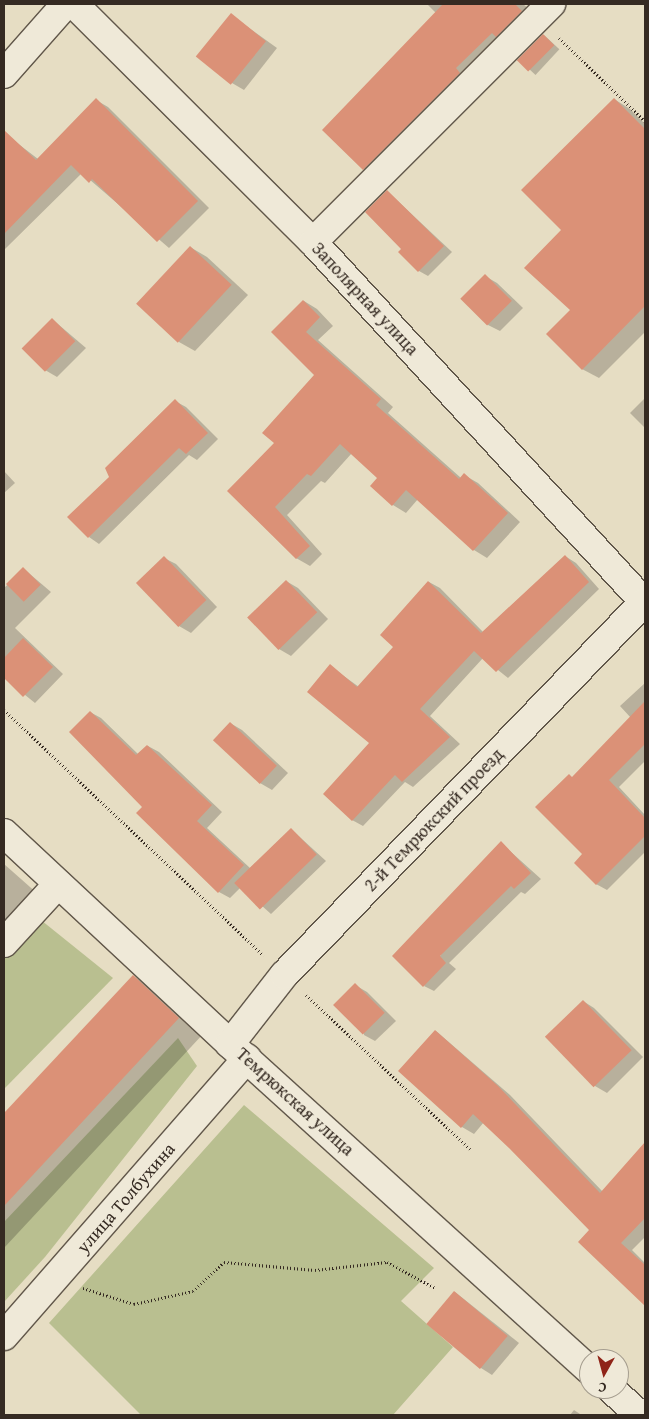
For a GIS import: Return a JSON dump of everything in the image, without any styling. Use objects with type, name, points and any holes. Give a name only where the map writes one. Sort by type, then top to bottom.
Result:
[{"type":"street","points":[[4,74],[66,4]]},
{"type":"street","name":"Заполярная улица","points":[[74,4],[313,242],[645,602]]},
{"type":"street","points":[[313,242],[544,10]]},
{"type":"street","name":"2-й Темрюкский проезд","points":[[238,1051],[284,975],[645,602]]},
{"type":"street","name":"Темрюкская улица","points":[[4,833],[238,1051],[579,1360]]},
{"type":"street","points":[[4,943],[58,884]]},
{"type":"street","name":"улица Толбухина","points":[[4,1336],[60,1275],[238,1051]]},
{"type":"street","points":[[622,1399],[640,1415]]},
{"type":"path","points":[[544,10],[645,121]]},
{"type":"path","points":[[4,710],[470,1149]]},
{"type":"path","points":[[60,1275],[69,1283],[134,1304],[193,1291],[224,1262],[315,1270],[387,1262],[435,1288]]},
{"type":"green space","points":[[26,908],[113,978],[4,1089],[4,934]]},
{"type":"green space","points":[[178,1038],[197,1066],[45,1257],[4,1302],[4,1222]]},
{"type":"green space","points":[[244,1105],[434,1268],[401,1301],[453,1347],[393,1415],[141,1415],[49,1323]]},
{"type":"building","points":[[443,4],[515,4],[522,11],[496,37],[492,33],[456,68],[460,73],[363,170],[322,130]]},
{"type":"building","points":[[231,13],[266,41],[231,85],[196,57]]},
{"type":"building","points":[[543,34],[554,45],[528,71],[517,60]]},
{"type":"building","points":[[96,98],[198,201],[157,242],[92,179],[89,183],[71,165],[4,234],[4,130],[36,160]]},
{"type":"building","points":[[614,98],[645,129],[645,306],[582,370],[546,334],[570,310],[524,268],[561,230],[521,190]]},
{"type":"building","points":[[387,190],[444,246],[418,272],[398,252],[401,249],[365,212]]},
{"type":"building","points":[[190,246],[232,285],[178,343],[136,304]]},
{"type":"building","points":[[485,274],[512,301],[487,326],[460,299]]},
{"type":"building","points":[[303,300],[320,317],[306,332],[381,399],[376,405],[459,479],[464,473],[508,513],[473,551],[406,490],[392,506],[370,486],[377,478],[340,444],[311,476],[307,474],[275,507],[310,546],[296,559],[227,491],[274,443],[262,433],[314,375],[271,332]]},
{"type":"building","points":[[52,318],[75,341],[45,372],[22,348]]},
{"type":"building","points":[[175,399],[208,433],[186,454],[179,448],[88,538],[67,517],[109,477],[105,468]]},
{"type":"building","points":[[565,555],[589,582],[496,672],[474,651],[420,709],[450,737],[402,782],[395,775],[352,821],[323,794],[369,743],[307,692],[330,664],[357,687],[393,647],[380,635],[428,581],[481,633]]},
{"type":"building","points":[[164,556],[206,600],[178,627],[136,583]]},
{"type":"building","points":[[23,567],[41,585],[24,602],[6,584]]},
{"type":"building","points":[[286,580],[317,612],[278,650],[247,618]]},
{"type":"building","points":[[23,638],[53,667],[23,697],[4,678],[4,658]]},
{"type":"building","points":[[645,701],[645,744],[609,780],[645,818],[645,836],[596,885],[574,863],[582,854],[535,807],[569,774],[572,777]]},
{"type":"building","points":[[90,711],[136,755],[147,745],[212,805],[197,821],[244,865],[218,893],[136,813],[142,807],[69,732]]},
{"type":"building","points":[[230,722],[277,766],[260,784],[213,740]]},
{"type":"building","points":[[291,828],[317,855],[260,909],[234,883]]},
{"type":"building","points":[[501,841],[531,873],[514,889],[511,886],[440,956],[446,963],[423,987],[392,956]]},
{"type":"building","points":[[133,975],[179,1018],[4,1206],[4,1113]]},
{"type":"building","points":[[355,983],[385,1013],[363,1035],[333,1005]]},
{"type":"building","points":[[583,1000],[632,1050],[594,1087],[545,1037]]},
{"type":"building","points":[[435,1030],[498,1086],[600,1193],[645,1142],[645,1218],[621,1243],[645,1265],[645,1306],[578,1242],[589,1230],[510,1149],[473,1114],[461,1128],[398,1071]]},
{"type":"building","points":[[454,1291],[508,1336],[480,1369],[426,1324]]}]
